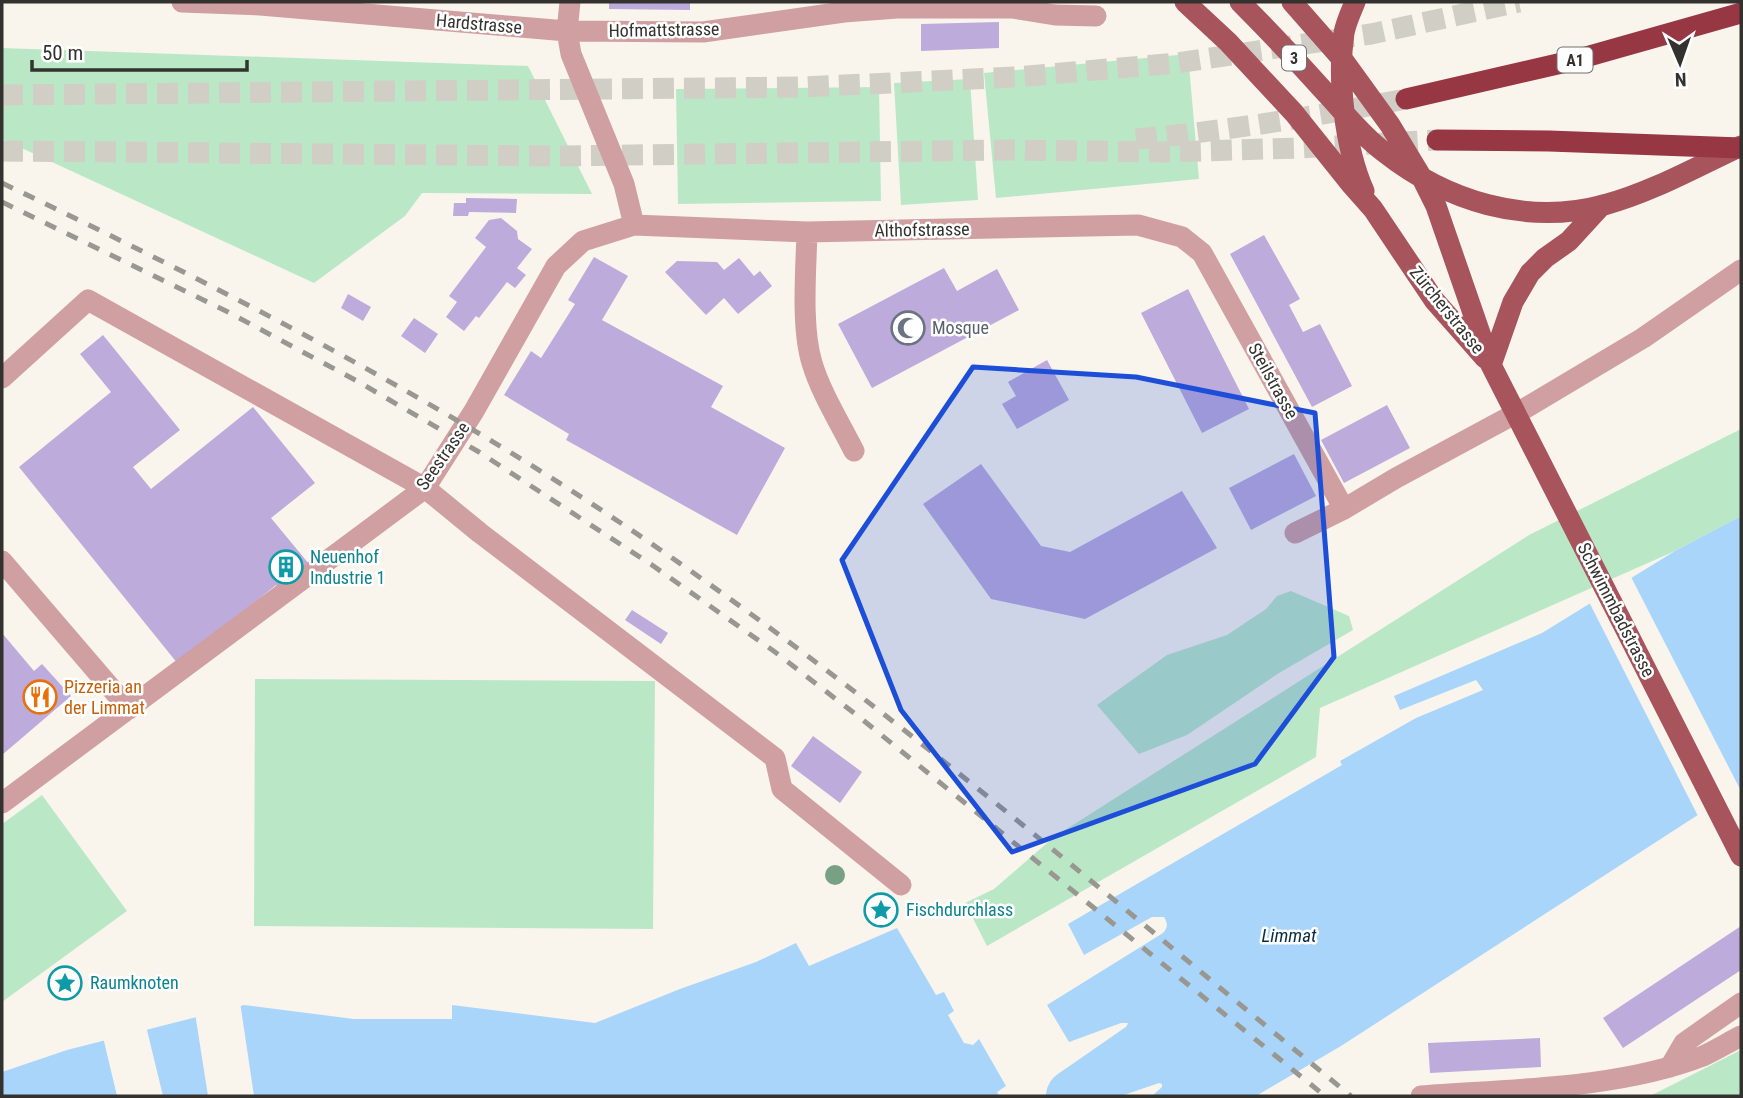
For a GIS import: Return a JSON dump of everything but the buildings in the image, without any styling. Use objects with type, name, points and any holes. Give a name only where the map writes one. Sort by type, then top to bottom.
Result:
[{"type":"highway","name":"A1","points":[[1406,99],[1575,60],[1741,13]]},
{"type":"highway","points":[[1437,140],[1741,147]]},
{"type":"main road","name":"Zürcherstrasse","points":[[1185,2],[1228,42],[1294,113],[1374,209],[1434,300],[1491,365]]},
{"type":"main road","name":"3","points":[[1240,2],[1383,152],[1422,178],[1451,193],[1499,208],[1551,212],[1602,205],[1652,188],[1741,147]]},
{"type":"main road","name":"Zürcherstrasse","points":[[1292,2],[1343,60],[1390,125],[1422,178],[1439,216],[1491,365]]},
{"type":"main road","name":"3","points":[[1355,2],[1346,24],[1343,60],[1346,116],[1355,169],[1374,209]]},
{"type":"main road","points":[[1491,365],[1513,302],[1530,273],[1569,241],[1602,205]]},
{"type":"main road","name":"Schwimmbadstrasse","points":[[1491,365],[1741,856]]},
{"type":"street","name":"Hardstrasse","points":[[181,2],[260,5],[567,31]]},
{"type":"street","points":[[570,2],[567,31],[571,54],[624,184],[634,225]]},
{"type":"street","name":"Hofmattstrasse","points":[[567,31],[703,32],[822,15],[897,8],[1012,8],[1055,15],[1096,16]]},
{"type":"street","name":"Althofstrasse","points":[[634,225],[807,232],[1138,225],[1182,237],[1202,253]]},
{"type":"street","name":"Seestrasse","points":[[2,803],[425,488],[474,411],[556,266],[583,242],[634,225]]},
{"type":"street","points":[[807,232],[807,338],[812,363],[854,451]]},
{"type":"street","name":"Steilstrasse","points":[[1202,253],[1344,509]]},
{"type":"street","points":[[1295,533],[1344,509],[1524,409],[1643,338],[1741,271]]},
{"type":"street","points":[[2,378],[88,300],[425,488],[491,542],[775,758],[782,789],[901,885]]},
{"type":"street","points":[[2,561],[129,709]]},
{"type":"street","points":[[1670,1067],[1684,1043],[1741,1003]]},
{"type":"street","points":[[1421,1096],[1617,1080],[1705,1055],[1741,1035]]},
{"type":"highlighted area","points":[[973,367],[1136,377],[1315,413],[1334,657],[1255,764],[1012,852],[901,710],[842,560]]},
{"type":"green space","points":[[2,48],[528,66],[592,194],[422,193],[405,216],[314,283],[2,139]]},
{"type":"green space","points":[[1188,54],[1199,179],[996,198],[984,73]]},
{"type":"green space","points":[[970,79],[978,200],[901,205],[894,83]]},
{"type":"green space","points":[[879,87],[881,201],[678,204],[676,89]]},
{"type":"green space","points":[[1741,429],[1741,516],[1675,551],[1320,708],[1316,757],[987,946],[965,903],[994,889],[1054,837],[1529,535]]},
{"type":"green space","points":[[1291,591],[1349,616],[1353,630],[1279,673],[1187,735],[1139,754],[1097,705],[1167,655],[1227,635],[1266,609],[1277,596]]},
{"type":"green space","points":[[255,679],[655,681],[653,929],[254,926]]},
{"type":"green space","points":[[42,795],[127,911],[2,1002],[2,824]]},
{"type":"green space","points":[[1741,1050],[1741,1096],[1650,1096]]},
{"type":"water","name":"Limmat","points":[[1741,516],[1741,787],[1341,1046],[1256,1096],[1152,1096],[1162,1087],[1159,1083],[1121,1096],[1101,1096],[1082,1065],[1125,1030],[1128,1023],[1121,1023],[1069,1042],[1047,1005],[1163,933],[1167,924],[1164,917],[1152,917],[1084,955],[1068,924],[1342,765],[1340,761],[1416,718],[1483,690],[1476,680],[1400,710],[1394,696],[1542,633],[1675,551]]},
{"type":"water","points":[[897,928],[936,995],[944,992],[954,1011],[948,1015],[964,1043],[973,1045],[979,1039],[1006,1086],[997,1092],[999,1096],[2,1096],[2,1072],[67,1050],[244,1005],[354,1019],[452,1019],[452,1005],[595,1023],[756,962],[796,943],[809,966]]},
{"type":"pier","points":[[1630,575],[1741,791],[1699,818],[1588,600]]},
{"type":"pier","points":[[240,1002],[254,1096],[208,1096],[195,1013]]},
{"type":"pier","points":[[146,1026],[163,1096],[117,1096],[103,1037]]},
{"type":"waterway","name":"Limmat","points":[[1072,1096],[1150,1042]]},
{"type":"tunnel","points":[[2,95],[804,87],[1016,77],[1177,63],[1371,34],[1519,2]]},
{"type":"tunnel","points":[[1136,139],[1272,122],[1406,99]]},
{"type":"tunnel","points":[[2,151],[556,156],[1008,150],[1165,152],[1437,140]]},
{"type":"railway","points":[[2,183],[172,266],[340,354],[503,448],[662,551],[840,680],[1012,816],[1351,1096]]},
{"type":"railway","points":[[2,202],[228,312],[357,381],[479,452],[652,565],[775,652],[863,720],[1325,1096]]},
{"type":"place","name":"Mosque","points":[[908,328]]},
{"type":"place","name":"Neuenhof Industrie 1","points":[[286,567]]},
{"type":"place","name":"Pizzeria an der Limmat","points":[[40,697]]},
{"type":"place","name":"Fischdurchlass","points":[[881,910]]},
{"type":"place","name":"Raumknoten","points":[[65,983]]}]
